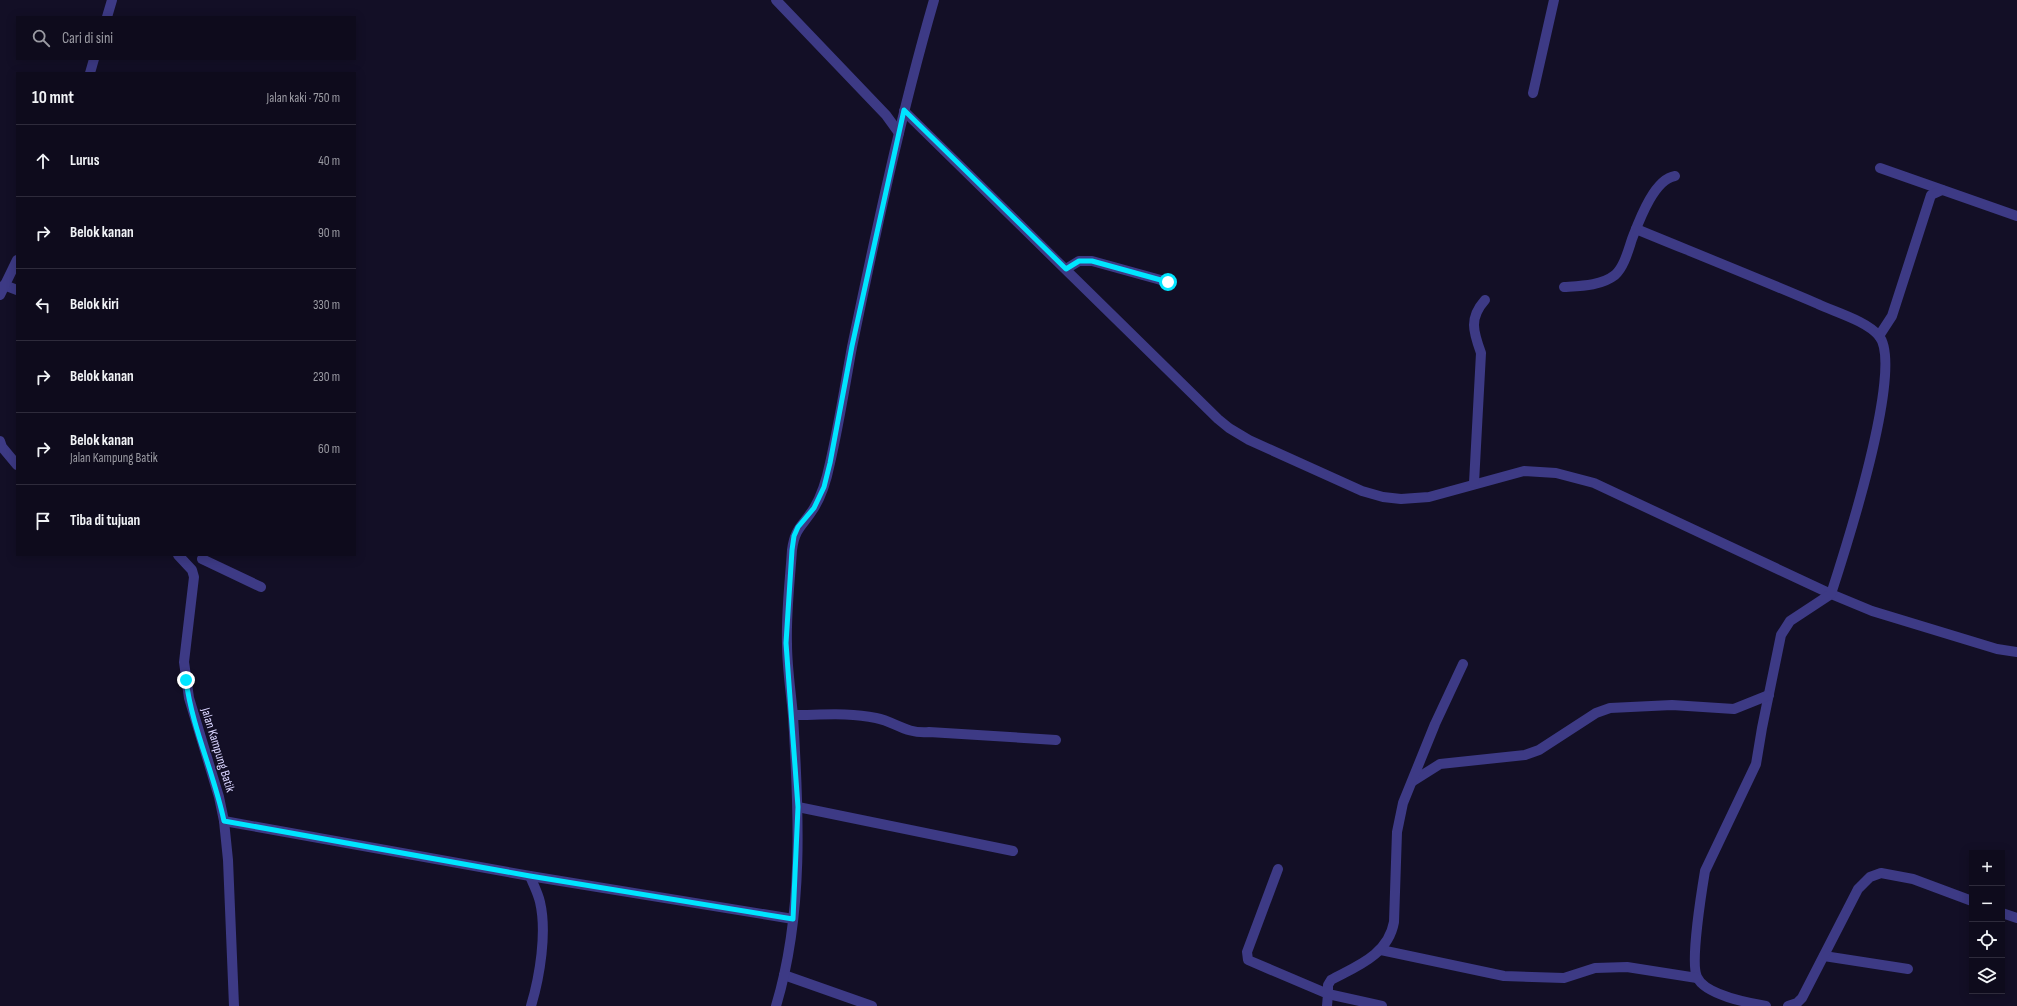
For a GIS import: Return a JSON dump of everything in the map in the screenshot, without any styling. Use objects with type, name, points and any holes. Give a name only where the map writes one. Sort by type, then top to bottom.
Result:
[{"type":"street","points":[[107,16],[112,0]]},
{"type":"street","points":[[776,0],[886,115],[899,133]]},
{"type":"street","points":[[776,1006],[784,975],[793,919],[798,807],[793,715],[786,643],[794,536],[798,527],[814,508],[824,487],[852,346],[904,110],[934,0]]},
{"type":"street","points":[[1533,93],[1554,0]]},
{"type":"street","points":[[90,72],[94,60]]},
{"type":"street","points":[[904,110],[1218,419],[1229,428],[1249,440],[1362,491],[1383,497],[1401,499],[1430,497],[1474,483],[1524,471],[1556,473],[1594,483],[1831,594],[1872,611],[1997,649],[2017,652]]},
{"type":"street","points":[[1880,168],[2017,216]]},
{"type":"street","points":[[1564,287],[1599,282],[1615,275],[1624,261],[1636,229],[1659,185],[1668,177],[1675,176]]},
{"type":"street","points":[[1879,336],[1892,316],[1931,195],[1942,190]]},
{"type":"street","points":[[1636,229],[1746,273],[1861,323],[1879,336],[1884,347],[1884,369],[1879,420],[1866,481],[1831,594],[1790,621],[1781,635],[1756,764],[1705,871],[1695,960],[1697,978]]},
{"type":"street","points":[[1066,269],[1079,261],[1092,261],[1168,282]]},
{"type":"street","points":[[16,262],[2,290],[16,290]]},
{"type":"street","points":[[1474,483],[1481,353],[1476,337],[1474,321],[1476,310],[1485,300]]},
{"type":"street","points":[[0,440],[2,447],[16,464]]},
{"type":"street","points":[[179,556],[192,570],[203,557],[261,587]]},
{"type":"street","name":"Jalan Kampung Batik","points":[[192,570],[194,577],[193,591],[184,662],[189,698],[219,797],[224,821],[228,860],[234,1006]]},
{"type":"street","points":[[1327,1006],[1328,985],[1331,980],[1347,972],[1381,950],[1393,929],[1397,832],[1403,804],[1435,724],[1463,664]]},
{"type":"street","points":[[1413,781],[1440,764],[1525,755],[1539,750],[1596,713],[1610,708],[1672,704],[1734,709],[1769,695]]},
{"type":"street","points":[[793,715],[858,716],[877,718],[898,728],[916,733],[929,732],[1056,740]]},
{"type":"street","points":[[798,807],[1013,851]]},
{"type":"street","points":[[224,821],[530,876],[793,919]]},
{"type":"street","points":[[1278,869],[1247,952],[1248,960],[1328,994],[1382,1006]]},
{"type":"street","points":[[1788,1006],[1797,1003],[1802,998],[1858,889],[1870,877],[1881,873],[1913,879],[1969,900]]},
{"type":"street","points":[[530,876],[540,900],[543,915],[538,984],[531,1006]]},
{"type":"street","points":[[2005,914],[2017,918]]},
{"type":"street","points":[[1381,950],[1504,976],[1564,978],[1595,968],[1627,967],[1697,978],[1706,986],[1737,1004],[1766,1006]]},
{"type":"street","points":[[1824,956],[1908,969]]},
{"type":"street","points":[[784,975],[872,1006]]},
{"type":"route","points":[[186,680],[189,698],[219,797],[224,821],[530,876],[793,919],[798,807],[793,715],[786,643],[792,550],[794,536],[798,527],[814,508],[824,487],[830,463],[852,346],[904,110],[1066,269],[1079,261],[1092,261],[1168,282]]}]
